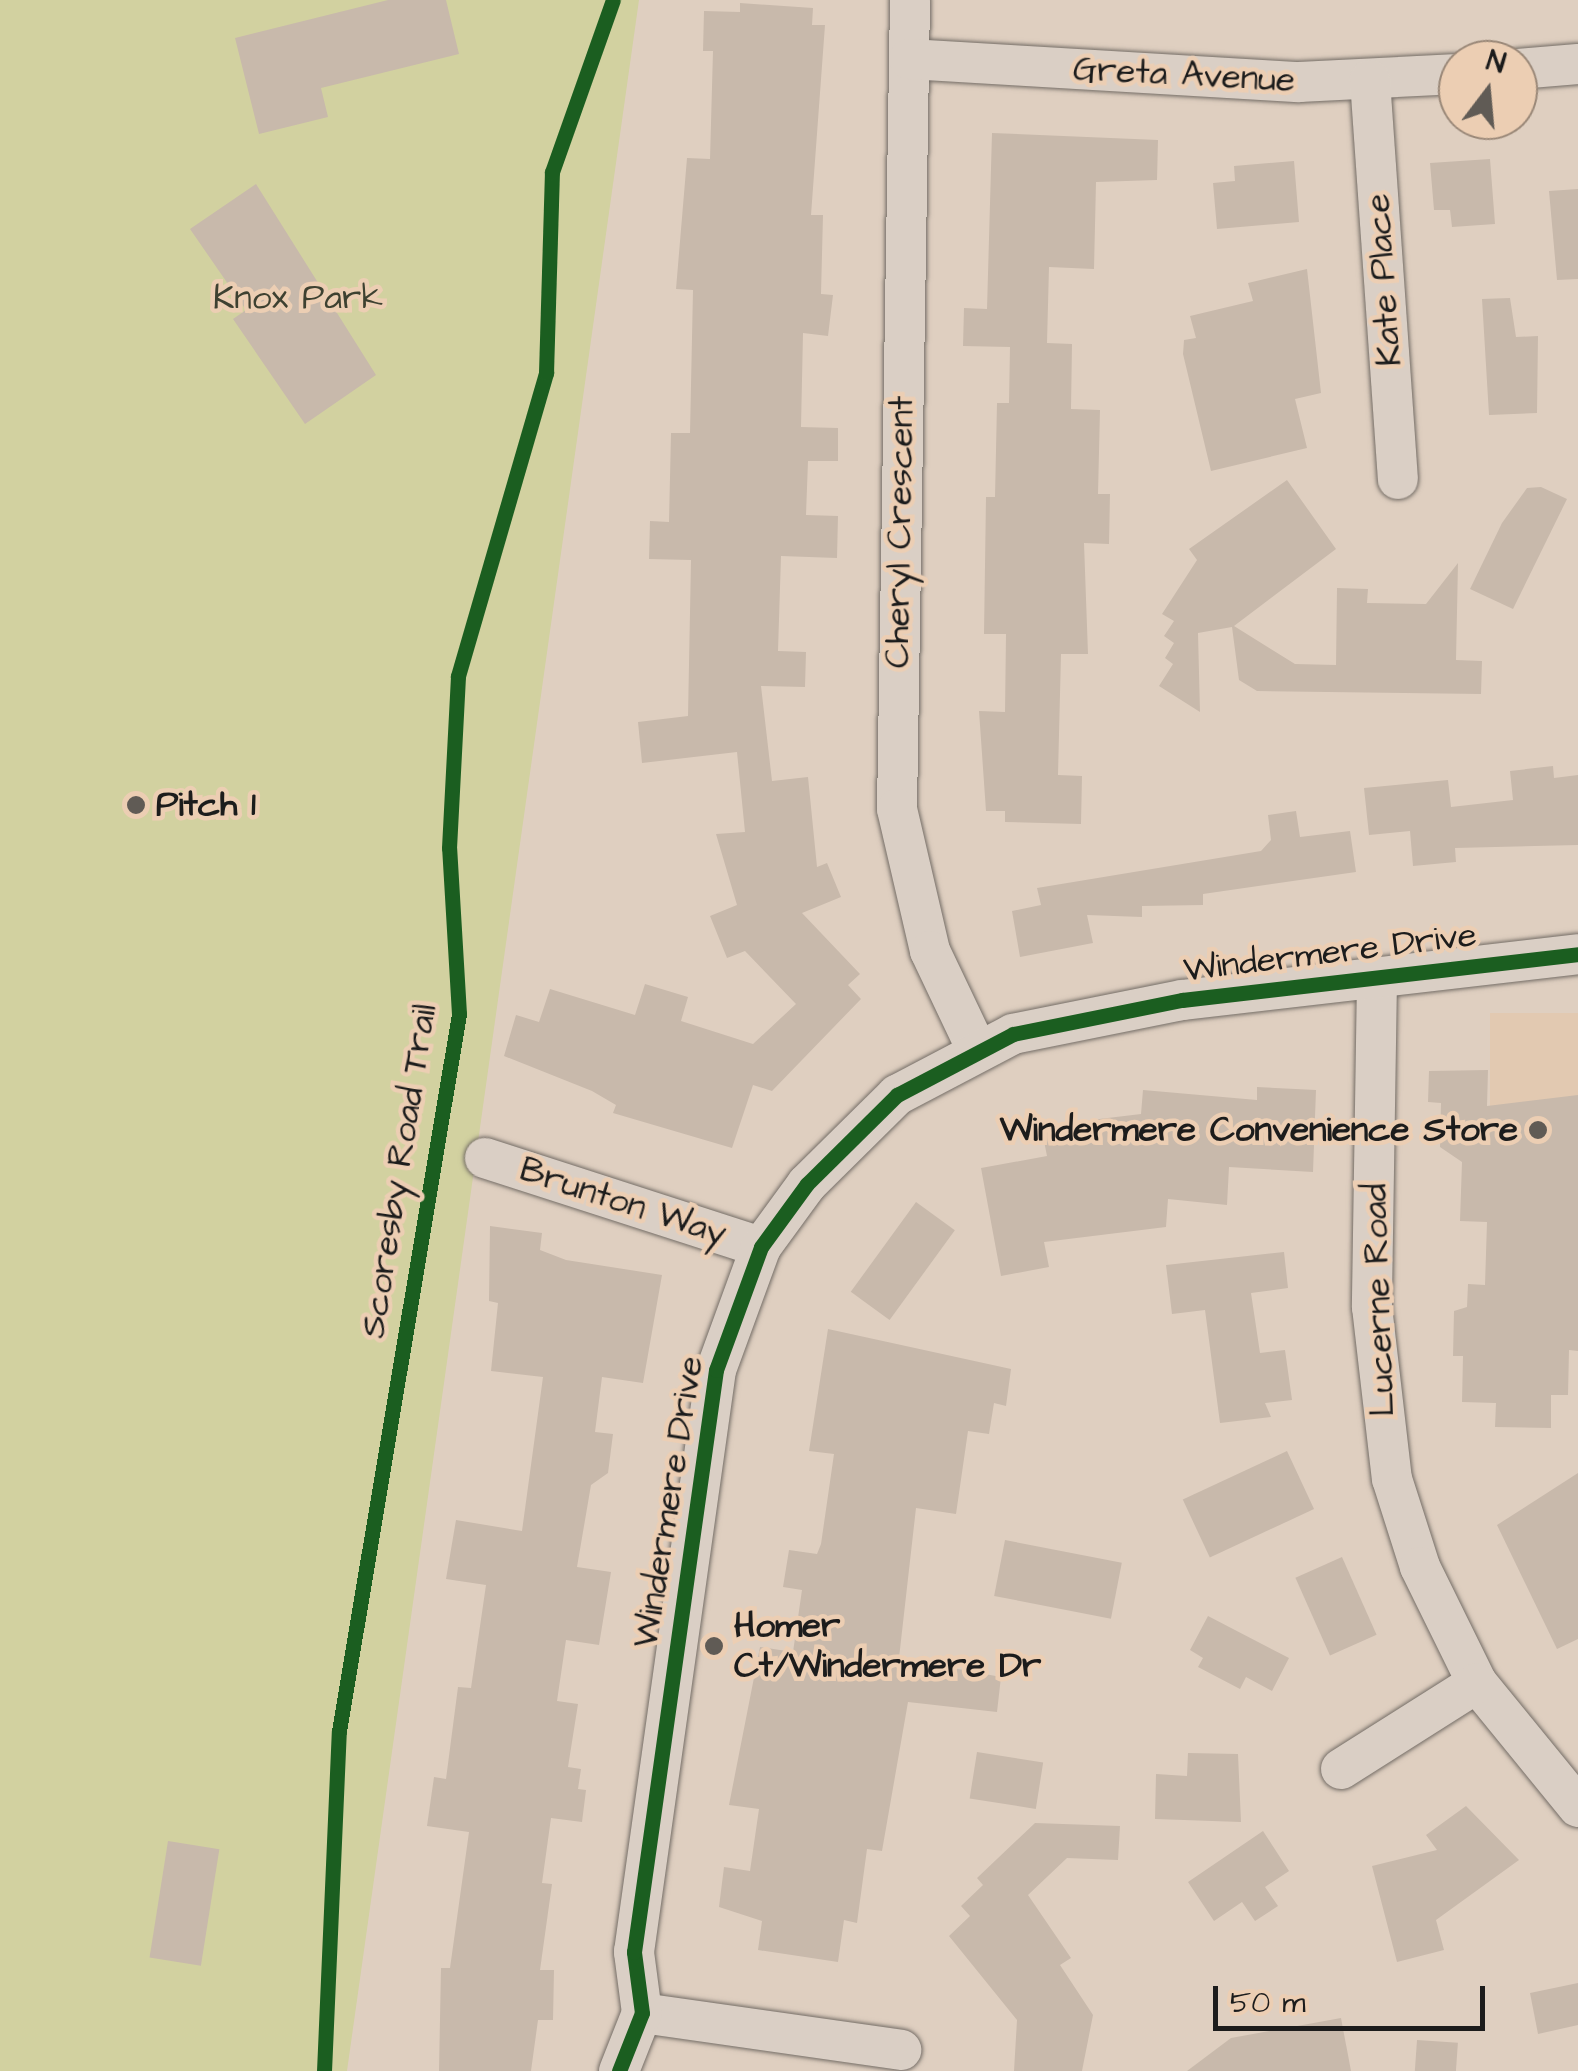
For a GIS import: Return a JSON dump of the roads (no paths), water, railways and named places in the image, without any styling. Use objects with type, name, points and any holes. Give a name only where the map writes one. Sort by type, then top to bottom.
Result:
[{"type":"street","name":"Cheryl Crescent","points":[[910,0],[897,809],[930,951],[976,1048]]},
{"type":"street","name":"Greta Avenue","points":[[909,59],[1370,80],[1438,75]]},
{"type":"street","points":[[1538,67],[1578,64]]},
{"type":"street","name":"Kate Place","points":[[1370,80],[1398,479]]},
{"type":"street","name":"Windermere Drive","points":[[619,2071],[642,2014],[634,1952],[712,1396],[761,1247],[862,1126],[976,1048],[1103,1013],[1578,954]]},
{"type":"street","name":"Lucerne Road","points":[[1378,979],[1378,1398],[1415,1552],[1477,1683],[1578,1807]]},
{"type":"street","name":"Brunton Way","points":[[485,1158],[761,1247]]},
{"type":"street","points":[[1341,1768],[1477,1683]]},
{"type":"street","points":[[642,2014],[901,2050]]},
{"type":"place","name":"Pitch 1","points":[[136,805]]},
{"type":"place","name":"Windermere Convenience Store","points":[[1538,1130]]},
{"type":"place","name":"Homer Ct/Windermere Dr","points":[[714,1646]]},
{"type":"park label","name":"Knox Park","points":[[298,298]]}]
